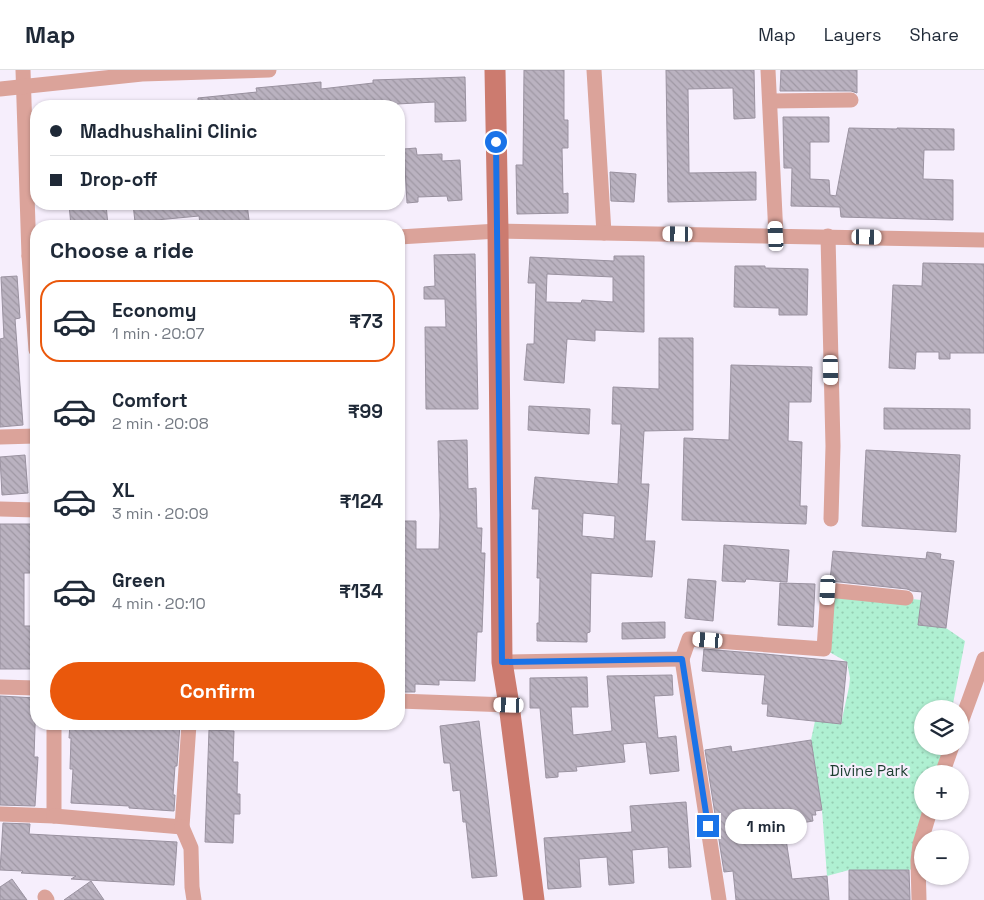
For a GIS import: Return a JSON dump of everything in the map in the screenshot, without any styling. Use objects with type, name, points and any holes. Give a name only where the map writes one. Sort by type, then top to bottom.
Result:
[{"type":"street","points":[[23,70],[30,199]]},
{"type":"street","points":[[0,89],[142,72],[269,70]]},
{"type":"street","points":[[495,70],[502,662],[534,900]]},
{"type":"street","points":[[594,70],[604,234]]},
{"type":"street","points":[[768,70],[776,236]]},
{"type":"street","points":[[770,101],[851,100]]},
{"type":"street","points":[[405,237],[498,232],[984,240]]},
{"type":"street","points":[[828,236],[833,446],[831,519]]},
{"type":"street","points":[[0,437],[30,436]]},
{"type":"street","points":[[0,509],[30,510]]},
{"type":"street","points":[[719,900],[682,659],[689,639],[824,649],[828,590],[906,598]]},
{"type":"street","points":[[502,662],[682,659]]},
{"type":"street","points":[[969,700],[984,659]]},
{"type":"street","points":[[0,687],[30,688]]},
{"type":"street","points":[[405,701],[509,705]]},
{"type":"street","points":[[54,730],[54,816]]},
{"type":"street","points":[[189,730],[182,827],[191,848],[194,900]]},
{"type":"street","points":[[0,814],[54,816],[182,827]]},
{"type":"street","points":[[919,900],[918,860],[920,844],[927,820]]},
{"type":"green space","name":"Divine Park","points":[[828,590],[921,600],[919,625],[946,628],[965,641],[954,700],[914,700],[914,755],[942,755],[940,765],[914,765],[914,820],[921,820],[920,830],[914,830],[914,866],[910,870],[849,870],[827,876],[822,810],[811,740],[815,721],[841,724],[850,678],[847,662],[824,649]]},
{"type":"building","points":[[524,70],[564,70],[564,120],[568,120],[568,148],[562,148],[563,194],[568,193],[568,213],[517,214],[516,165],[523,165]]},
{"type":"building","points":[[666,70],[754,70],[755,118],[734,119],[733,88],[688,89],[689,173],[756,172],[756,200],[668,202]]},
{"type":"building","points":[[781,70],[857,70],[857,93],[851,91],[780,91]]},
{"type":"building","points":[[465,77],[466,121],[435,122],[435,102],[405,104],[405,100],[198,100],[198,98],[257,92],[256,88],[321,82],[321,89],[373,83],[373,80]]},
{"type":"building","points":[[783,117],[829,117],[829,142],[810,142],[810,179],[829,180],[830,195],[836,196],[849,128],[954,129],[954,150],[924,150],[923,179],[953,180],[953,220],[841,217],[840,207],[791,206],[792,168],[784,168]]},
{"type":"building","points":[[416,148],[417,155],[442,154],[442,161],[460,160],[462,200],[448,201],[447,196],[418,197],[418,202],[407,203],[405,149]]},
{"type":"building","points":[[610,172],[636,174],[634,202],[611,201]]},
{"type":"building","points":[[70,210],[107,210],[107,220],[70,220]]},
{"type":"building","points":[[134,210],[248,210],[249,220],[200,220],[199,216],[135,220]]},
{"type":"building","points":[[475,254],[478,409],[426,409],[425,327],[446,327],[445,299],[424,299],[424,287],[435,286],[434,255]]},
{"type":"building","points":[[614,256],[644,256],[644,332],[595,330],[595,341],[567,339],[564,383],[524,380],[527,344],[534,344],[536,283],[528,283],[530,257],[614,261]],"holes":[[[547,274],[613,277],[613,302],[582,300],[581,303],[546,302]]]},
{"type":"building","points":[[923,263],[984,264],[984,353],[950,353],[950,359],[939,359],[939,352],[916,352],[915,369],[889,368],[893,285],[922,286]]},
{"type":"building","points":[[735,266],[808,269],[807,315],[779,315],[779,308],[734,307]]},
{"type":"building","points":[[17,276],[20,318],[15,319],[23,425],[0,427],[0,339],[4,338],[1,277]]},
{"type":"building","points":[[659,338],[693,338],[693,430],[644,431],[641,484],[649,484],[645,541],[655,541],[652,577],[591,573],[590,632],[587,633],[587,642],[537,641],[540,578],[537,578],[539,509],[532,509],[535,477],[618,484],[621,424],[612,424],[613,387],[659,389]],"holes":[[[583,513],[615,516],[614,539],[582,536]]]},
{"type":"building","points":[[731,365],[812,367],[811,402],[789,402],[788,441],[802,442],[800,506],[807,506],[806,524],[682,520],[684,438],[729,440]]},
{"type":"building","points":[[529,406],[590,409],[589,434],[528,430]]},
{"type":"building","points":[[884,408],[970,409],[970,429],[884,429]]},
{"type":"building","points":[[467,440],[468,489],[476,488],[477,528],[482,528],[481,553],[485,553],[482,632],[477,632],[475,681],[439,680],[439,685],[415,684],[415,692],[405,692],[405,521],[416,521],[416,549],[439,549],[438,441]]},
{"type":"building","points":[[866,450],[960,455],[956,532],[862,526]]},
{"type":"building","points":[[25,455],[28,493],[2,495],[0,457]]},
{"type":"building","points":[[0,524],[30,524],[30,573],[24,573],[24,626],[30,626],[30,669],[0,669]]},
{"type":"building","points":[[724,545],[789,550],[787,582],[746,579],[745,582],[722,581]]},
{"type":"building","points":[[833,551],[926,559],[927,552],[941,554],[940,559],[954,561],[946,628],[918,625],[922,592],[830,581]]},
{"type":"building","points":[[688,579],[716,581],[713,621],[685,618]]},
{"type":"building","points":[[780,583],[815,584],[813,627],[778,625]]},
{"type":"building","points":[[665,622],[665,638],[622,639],[622,623]]},
{"type":"building","points":[[704,649],[847,662],[841,724],[767,716],[768,704],[762,704],[765,675],[702,671]]},
{"type":"building","points":[[672,675],[673,695],[654,696],[658,738],[676,736],[679,771],[650,774],[646,742],[623,744],[625,762],[576,767],[577,771],[558,772],[558,777],[546,778],[540,708],[530,708],[530,678],[587,677],[588,707],[571,707],[573,735],[612,731],[607,676]]},
{"type":"building","points":[[0,696],[30,698],[30,730],[35,730],[34,757],[38,757],[35,806],[0,805]]},
{"type":"building","points":[[479,721],[497,876],[472,878],[466,822],[463,822],[460,790],[453,791],[450,763],[444,763],[440,726]]},
{"type":"building","points":[[70,730],[180,730],[173,795],[175,795],[174,811],[129,808],[129,806],[71,803],[73,769],[70,769],[71,738],[69,738]]},
{"type":"building","points":[[209,730],[234,731],[233,762],[238,762],[237,794],[240,794],[240,814],[234,814],[233,843],[205,842]]},
{"type":"building","points":[[811,740],[822,810],[815,811],[816,815],[812,815],[813,821],[784,826],[792,879],[827,876],[829,900],[736,900],[733,871],[724,872],[705,750],[731,746],[732,752]]},
{"type":"building","points":[[686,802],[691,867],[669,868],[668,847],[632,850],[634,883],[609,885],[607,857],[579,859],[581,887],[548,889],[544,838],[632,832],[630,806]]},
{"type":"building","points":[[3,823],[30,824],[29,834],[177,842],[174,885],[71,879],[76,876],[0,870]]},
{"type":"building","points":[[849,870],[909,870],[910,900],[849,900]]},
{"type":"building","points":[[12,879],[27,900],[0,900],[0,887]]},
{"type":"building","points":[[91,881],[104,900],[64,900]]},
{"type":"route","points":[[496,142],[502,662],[682,659],[708,826]]}]
